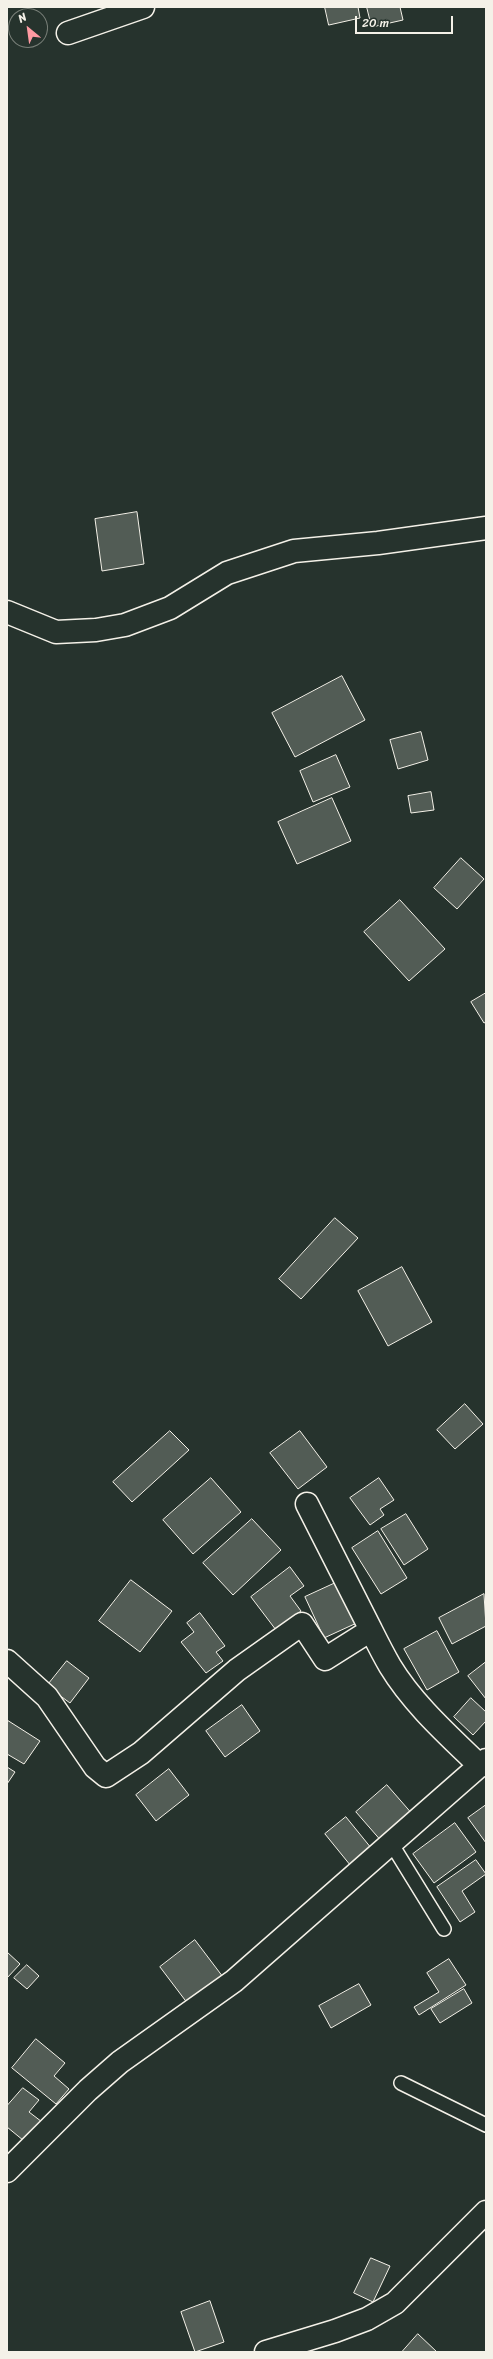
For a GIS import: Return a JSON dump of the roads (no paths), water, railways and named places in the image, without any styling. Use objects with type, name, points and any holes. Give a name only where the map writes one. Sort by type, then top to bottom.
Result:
[{"type":"street","points":[[68,33],[143,7]]},
{"type":"street","points":[[7,612],[56,632],[96,630],[125,625],[170,608],[227,573],[294,550],[378,543],[486,528]]},
{"type":"street","points":[[7,2171],[98,2080],[120,2062],[234,1981],[483,1763],[444,1732],[412,1696],[390,1666],[307,1504]]},
{"type":"street","points":[[7,1661],[47,1697],[95,1767],[106,1776],[141,1753],[237,1670],[302,1624],[325,1659],[371,1630]]},
{"type":"street","points":[[266,2352],[335,2331],[367,2319],[395,2303],[486,2212]]},
{"type":"lane","points":[[391,1843],[444,1929]]},
{"type":"lane","points":[[401,2083],[486,2125]]}]
